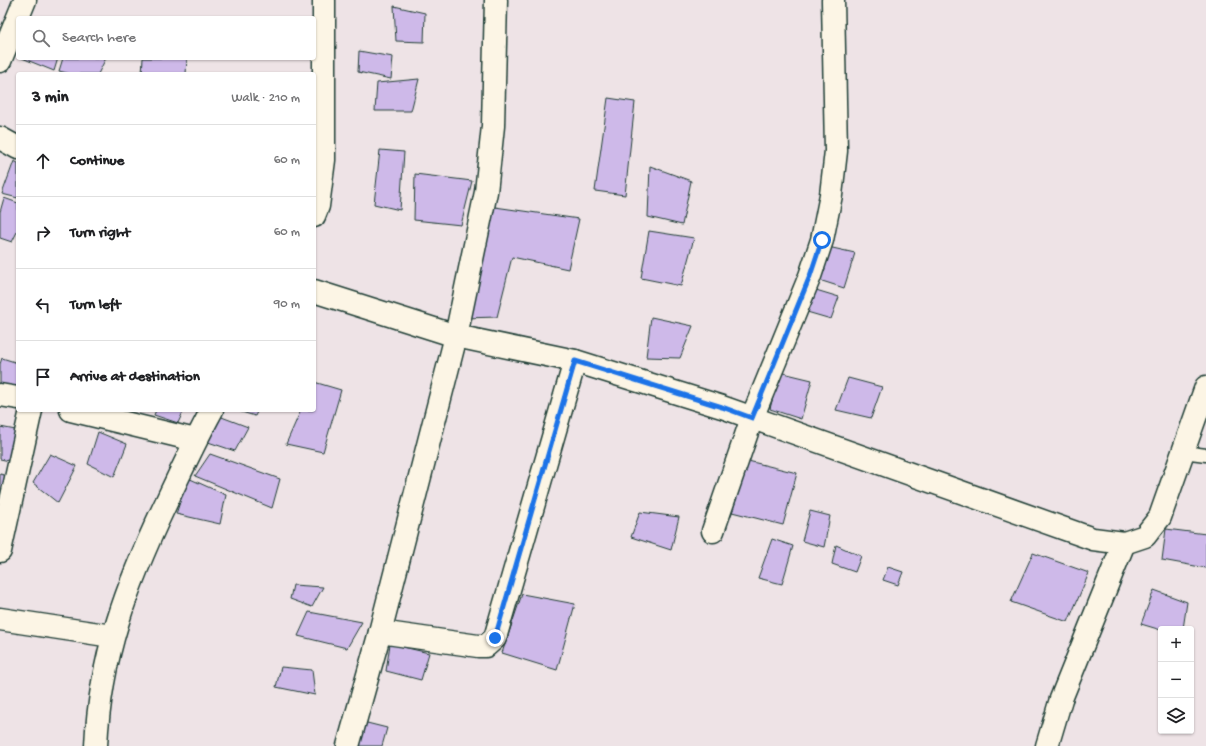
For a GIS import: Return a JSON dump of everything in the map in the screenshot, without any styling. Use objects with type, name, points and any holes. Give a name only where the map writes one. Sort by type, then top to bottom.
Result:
[{"type":"street","points":[[18,16],[25,0]]},
{"type":"street","points":[[316,211],[318,206],[324,160],[324,0]]},
{"type":"street","points":[[348,746],[380,632],[456,336],[486,192],[493,126],[496,0]]},
{"type":"street","points":[[713,531],[752,418],[810,276],[822,240],[831,195],[836,151],[833,0]]},
{"type":"street","points":[[0,61],[16,22]]},
{"type":"street","points":[[0,138],[16,147]]},
{"type":"street","points":[[316,292],[456,336],[575,361],[722,407],[1093,539],[1124,543],[1145,536],[1160,517],[1206,387]]},
{"type":"street","points":[[380,632],[478,646],[486,646],[495,638],[575,361]]},
{"type":"street","points":[[0,395],[16,398]]},
{"type":"street","points":[[0,551],[31,412]]},
{"type":"street","points":[[79,412],[195,440]]},
{"type":"street","points":[[96,746],[98,714],[112,636],[140,559],[195,440],[211,412]]},
{"type":"street","points":[[1047,746],[1061,699],[1124,543]]},
{"type":"street","points":[[0,619],[112,636]]},
{"type":"lane","points":[[1183,452],[1206,455]]},
{"type":"building","points":[[394,6],[425,13],[424,42],[396,41]]},
{"type":"building","points":[[359,51],[393,57],[391,79],[358,72]]},
{"type":"building","points":[[27,60],[57,60],[54,71]]},
{"type":"building","points":[[62,60],[105,60],[99,72],[59,71]]},
{"type":"building","points":[[143,60],[187,60],[186,72],[142,72]]},
{"type":"building","points":[[419,79],[411,111],[375,111],[377,83]]},
{"type":"building","points":[[608,98],[635,102],[625,195],[595,191]]},
{"type":"building","points":[[380,150],[404,152],[400,210],[374,204]]},
{"type":"building","points":[[14,161],[16,162],[16,198],[2,194]]},
{"type":"building","points":[[650,166],[691,181],[682,225],[648,217]]},
{"type":"building","points":[[415,174],[472,181],[461,225],[414,220]]},
{"type":"building","points":[[4,198],[16,202],[16,234],[12,242],[0,238],[0,212]]},
{"type":"building","points":[[488,206],[579,219],[568,269],[512,257],[497,317],[465,318]]},
{"type":"building","points":[[649,231],[694,238],[681,286],[641,278]]},
{"type":"building","points":[[828,247],[855,253],[844,288],[816,279]]},
{"type":"building","points":[[816,290],[839,297],[831,319],[807,312]]},
{"type":"building","points":[[651,317],[693,326],[680,358],[646,357]]},
{"type":"building","points":[[2,358],[16,362],[16,389],[0,383],[0,364]]},
{"type":"building","points":[[779,372],[812,380],[801,419],[770,409]]},
{"type":"building","points":[[848,378],[882,387],[871,418],[836,410]]},
{"type":"building","points":[[316,383],[341,390],[323,452],[286,444],[300,412],[316,412]]},
{"type":"building","points":[[155,412],[183,412],[178,423],[154,415]]},
{"type":"building","points":[[242,412],[257,412],[255,416]]},
{"type":"building","points":[[219,416],[248,427],[235,451],[208,442]]},
{"type":"building","points":[[0,427],[26,432],[19,463],[0,459]]},
{"type":"building","points":[[98,432],[127,444],[114,477],[88,464]]},
{"type":"building","points":[[50,454],[77,466],[58,503],[33,483]]},
{"type":"building","points":[[210,454],[280,479],[272,508],[195,476]]},
{"type":"building","points":[[748,461],[797,473],[783,525],[732,512]]},
{"type":"building","points":[[0,474],[16,478],[0,505]]},
{"type":"building","points":[[188,478],[226,495],[220,524],[176,514]]},
{"type":"building","points":[[810,511],[830,516],[824,547],[802,541]]},
{"type":"building","points":[[640,512],[679,517],[671,550],[631,537]]},
{"type":"building","points":[[1166,529],[1206,534],[1206,568],[1162,560]]},
{"type":"building","points":[[772,539],[793,546],[782,584],[758,578]]},
{"type":"building","points":[[836,545],[861,556],[855,572],[832,564]]},
{"type":"building","points":[[1033,553],[1089,573],[1068,622],[1011,602]]},
{"type":"building","points":[[888,567],[903,572],[898,585],[883,580]]},
{"type":"building","points":[[293,585],[323,587],[312,607],[290,599]]},
{"type":"building","points":[[1154,590],[1187,602],[1183,626],[1158,626],[1158,629],[1141,624]]},
{"type":"building","points":[[522,594],[575,604],[557,670],[502,653]]},
{"type":"building","points":[[309,612],[362,622],[347,648],[298,636]]},
{"type":"building","points":[[390,644],[429,653],[421,680],[386,671]]},
{"type":"building","points":[[281,667],[312,670],[315,695],[276,687]]},
{"type":"building","points":[[363,722],[387,728],[382,746],[355,746]]},
{"type":"route","points":[[495,638],[575,361],[722,407],[752,418],[789,331],[822,240]]}]
